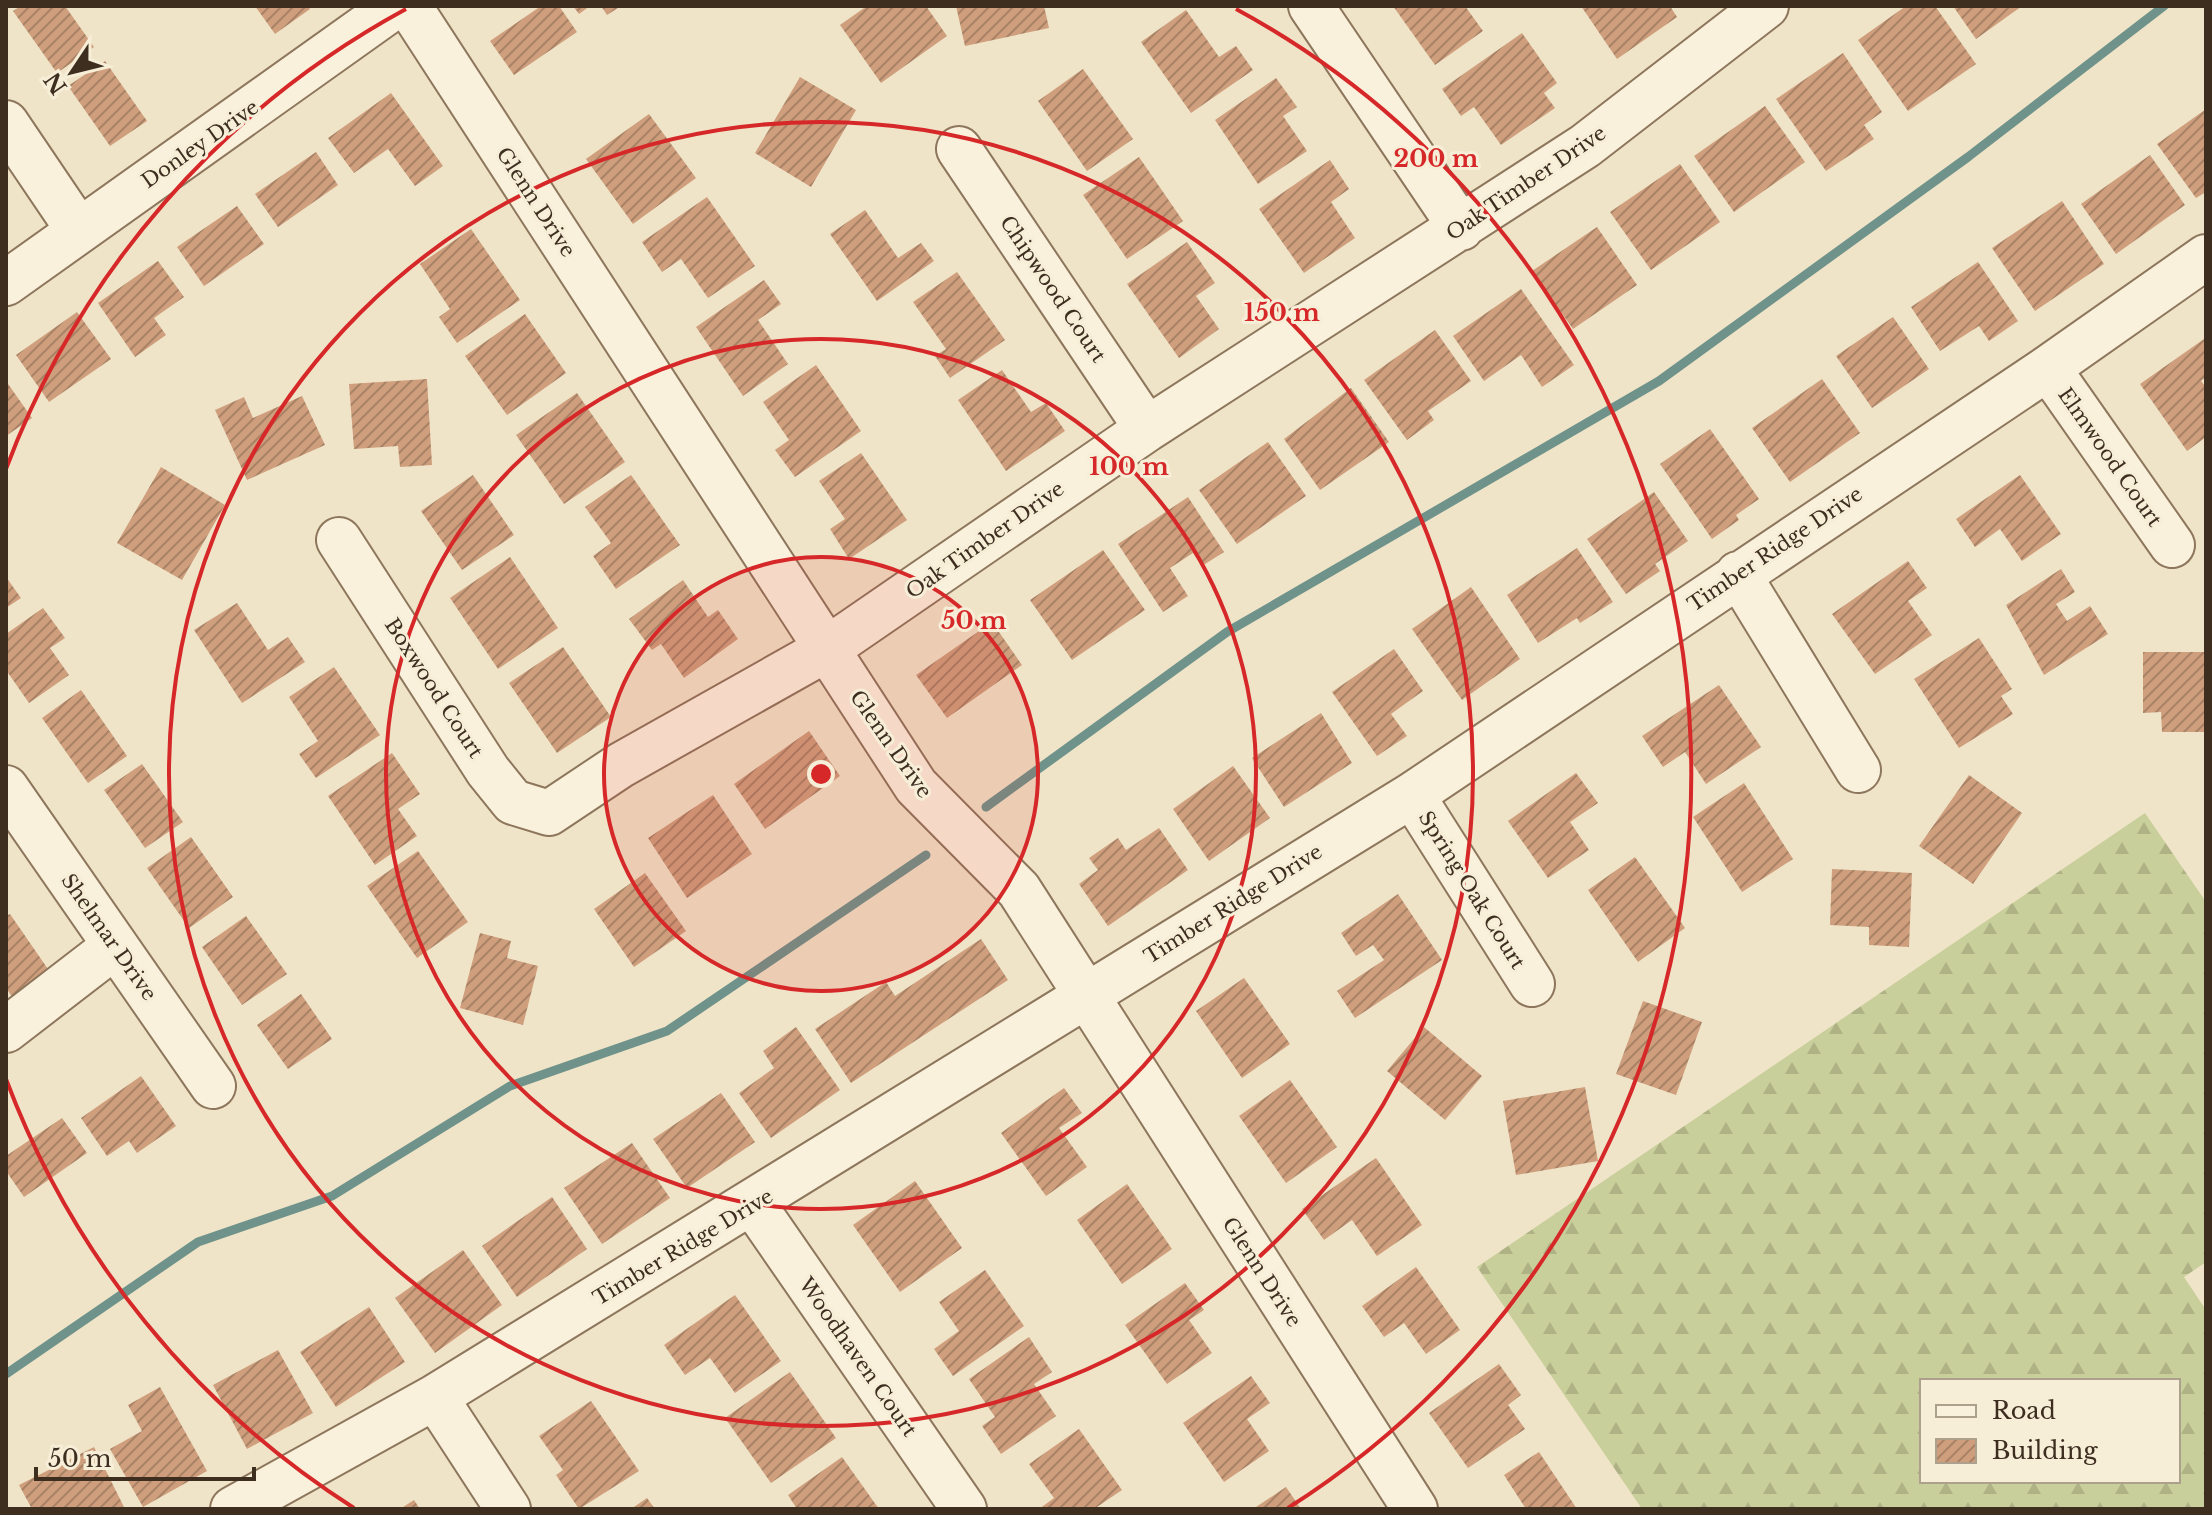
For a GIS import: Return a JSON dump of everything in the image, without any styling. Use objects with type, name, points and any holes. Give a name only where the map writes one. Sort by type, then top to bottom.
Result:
[{"type":"street","name":"Donley Drive","points":[[6,283],[395,6]]},
{"type":"street","name":"Glenn Drive","points":[[409,6],[916,786],[1019,890],[1415,1509]]},
{"type":"street","points":[[1311,6],[1461,228]]},
{"type":"street","name":"Oak Timber Drive","points":[[549,813],[621,765],[827,649],[1147,429],[1585,146],[1766,6]]},
{"type":"street","points":[[6,123],[79,231]]},
{"type":"street","name":"Chipwood Court","points":[[959,149],[1147,429]]},
{"type":"street","name":"Timber Ridge Drive","points":[[233,1509],[435,1397],[753,1204],[1412,795],[2048,368],[2206,257]]},
{"type":"street","name":"Elmwood Court","points":[[2048,368],[2172,545]]},
{"type":"street","name":"Boxwood Court","points":[[339,540],[488,771],[513,802],[549,813]]},
{"type":"street","points":[[1738,574],[1858,770]]},
{"type":"street","name":"Shelmar Drive","points":[[6,788],[213,1086]]},
{"type":"street","name":"Spring Oak Court","points":[[1412,795],[1532,984]]},
{"type":"street","points":[[6,1030],[115,946]]},
{"type":"street","name":"Woodhaven Court","points":[[753,1204],[964,1509]]},
{"type":"street","points":[[435,1397],[508,1509]]},
{"type":"green space","points":[[2145,813],[2206,902],[2206,1262],[2184,1277],[2206,1310],[2206,1509],[1642,1509],[1477,1267]]},
{"type":"building","points":[[21,6],[65,6],[94,47],[57,73],[13,11]]},
{"type":"building","points":[[255,6],[308,6],[310,9],[275,34]]},
{"type":"building","points":[[541,6],[559,6],[577,32],[514,75],[490,41]]},
{"type":"building","points":[[573,6],[590,6],[579,14]]},
{"type":"building","points":[[601,6],[621,6],[607,15]]},
{"type":"building","points":[[867,6],[926,6],[947,36],[881,83],[840,25]]},
{"type":"building","points":[[956,6],[1044,6],[1049,28],[965,46]]},
{"type":"building","points":[[1393,6],[1465,6],[1483,31],[1435,65]]},
{"type":"building","points":[[1581,6],[1670,6],[1677,17],[1617,59]]},
{"type":"building","points":[[1906,6],[1935,6],[1976,64],[1908,111],[1858,40]]},
{"type":"building","points":[[1953,6],[2022,6],[1976,39]]},
{"type":"building","points":[[1186,10],[1219,57],[1236,46],[1253,70],[1191,113],[1141,42]]},
{"type":"building","points":[[1522,33],[1557,83],[1544,93],[1555,108],[1501,145],[1474,107],[1461,116],[1442,89]]},
{"type":"building","points":[[1843,53],[1882,112],[1864,125],[1874,139],[1826,171],[1776,99]]},
{"type":"building","points":[[105,61],[147,121],[110,146],[68,86]]},
{"type":"building","points":[[1083,69],[1133,139],[1087,171],[1038,101]]},
{"type":"building","points":[[800,77],[856,110],[811,187],[755,153]]},
{"type":"building","points":[[1276,78],[1297,107],[1283,116],[1307,151],[1258,184],[1215,120]]},
{"type":"building","points":[[391,93],[443,166],[415,186],[388,149],[354,173],[328,138]]},
{"type":"building","points":[[1765,106],[1805,162],[1734,212],[1694,156]]},
{"type":"building","points":[[2206,109],[2206,192],[2196,198],[2157,144]]},
{"type":"building","points":[[649,114],[696,178],[633,224],[586,159]]},
{"type":"building","points":[[316,152],[338,185],[278,227],[255,194]]},
{"type":"building","points":[[2150,155],[2185,205],[2116,254],[2081,204]]},
{"type":"building","points":[[1139,157],[1183,221],[1127,259],[1083,195]]},
{"type":"building","points":[[1330,160],[1349,189],[1331,202],[1355,238],[1304,273],[1259,209]]},
{"type":"building","points":[[1680,164],[1720,222],[1651,270],[1610,212]]},
{"type":"building","points":[[707,197],[755,266],[708,298],[681,259],[662,272],[642,242]]},
{"type":"building","points":[[2062,201],[2104,264],[2035,311],[1992,248]]},
{"type":"building","points":[[237,206],[264,244],[204,286],[177,247]]},
{"type":"building","points":[[865,210],[898,258],[921,243],[934,261],[877,301],[830,234]]},
{"type":"building","points":[[1597,227],[1637,285],[1573,329],[1532,271]]},
{"type":"building","points":[[471,229],[520,300],[457,343],[439,317],[450,309],[420,264]]},
{"type":"building","points":[[1187,242],[1215,283],[1196,296],[1219,329],[1179,358],[1127,284]]},
{"type":"building","points":[[158,261],[184,297],[154,318],[166,335],[135,357],[98,303]]},
{"type":"building","points":[[1978,262],[2018,321],[1989,341],[1979,326],[1940,351],[1911,307]]},
{"type":"building","points":[[957,272],[1005,340],[950,378],[935,356],[946,349],[913,302]]},
{"type":"building","points":[[764,280],[781,304],[758,320],[788,364],[743,396],[696,327]]},
{"type":"building","points":[[1521,289],[1574,365],[1542,387],[1521,355],[1484,381],[1453,336]]},
{"type":"building","points":[[77,312],[111,359],[49,402],[16,355]]},
{"type":"building","points":[[525,314],[566,373],[507,415],[465,356]]},
{"type":"building","points":[[1893,317],[1929,369],[1872,408],[1836,356]]},
{"type":"building","points":[[1435,330],[1471,381],[1428,411],[1434,420],[1407,440],[1364,380]]},
{"type":"building","points":[[2204,339],[2206,377],[2201,381],[2206,387],[2206,437],[2187,451],[2140,384]]},
{"type":"building","points":[[816,365],[861,431],[795,477],[775,450],[789,440],[763,402]]},
{"type":"building","points":[[1002,370],[1031,412],[1046,403],[1065,431],[1006,471],[958,400]]},
{"type":"building","points":[[427,379],[432,465],[400,467],[398,446],[354,449],[349,384]]},
{"type":"building","points":[[1822,379],[1860,433],[1790,482],[1752,428]]},
{"type":"building","points":[[6,381],[32,418],[6,436]]},
{"type":"building","points":[[1351,388],[1389,442],[1320,490],[1284,439]]},
{"type":"building","points":[[577,393],[625,462],[564,504],[516,435]]},
{"type":"building","points":[[302,396],[325,445],[247,480],[215,410],[244,397],[253,418]]},
{"type":"building","points":[[1710,429],[1759,499],[1736,515],[1739,520],[1712,539],[1660,464]]},
{"type":"building","points":[[1268,442],[1306,496],[1237,544],[1199,490]]},
{"type":"building","points":[[861,453],[907,520],[849,559],[830,529],[845,519],[819,481]]},
{"type":"building","points":[[161,467],[225,505],[182,580],[117,543]]},
{"type":"building","points":[[473,475],[514,535],[462,570],[421,511]]},
{"type":"building","points":[[631,475],[680,545],[616,589],[593,556],[611,543],[585,507]]},
{"type":"building","points":[[2020,475],[2061,534],[2022,561],[2000,529],[1975,547],[1956,519]]},
{"type":"building","points":[[1654,492],[1688,541],[1655,564],[1660,571],[1626,594],[1587,539]]},
{"type":"building","points":[[1188,497],[1224,552],[1202,566],[1193,553],[1170,568],[1188,596],[1163,612],[1118,544]]},
{"type":"building","points":[[1577,548],[1613,602],[1580,623],[1577,618],[1538,643],[1507,595]]},
{"type":"building","points":[[1103,550],[1145,610],[1072,660],[1030,600]]},
{"type":"building","points":[[510,557],[558,628],[498,669],[450,598]]},
{"type":"building","points":[[1908,561],[1927,588],[1908,601],[1932,635],[1875,674],[1832,614]]},
{"type":"building","points":[[2061,569],[2075,592],[2056,604],[2067,621],[2090,606],[2108,634],[2044,675],[2006,605]]},
{"type":"building","points":[[6,577],[21,598],[6,608]]},
{"type":"building","points":[[683,580],[708,617],[718,610],[738,639],[684,678],[661,644],[652,650],[629,619]]},
{"type":"building","points":[[1471,587],[1520,659],[1462,700],[1412,629]]},
{"type":"building","points":[[237,603],[268,650],[288,637],[305,662],[242,703],[194,630]]},
{"type":"building","points":[[43,608],[65,638],[50,648],[69,675],[29,703],[6,670],[6,634]]},
{"type":"building","points":[[992,622],[1022,665],[947,718],[916,675]]},
{"type":"building","points":[[1979,638],[2012,689],[2001,696],[2013,714],[1959,748],[1914,679]]},
{"type":"building","points":[[563,647],[611,717],[557,753],[509,683]]},
{"type":"building","points":[[1394,649],[1423,691],[1391,714],[1407,736],[1377,756],[1332,692]]},
{"type":"building","points":[[2143,652],[2206,652],[2206,732],[2162,732],[2161,712],[2143,713]]},
{"type":"building","points":[[334,667],[380,735],[316,778],[299,754],[318,741],[289,697]]},
{"type":"building","points":[[1719,685],[1761,747],[1706,784],[1685,752],[1663,767],[1642,736]]},
{"type":"building","points":[[81,690],[127,756],[88,783],[42,718]]},
{"type":"building","points":[[1321,713],[1352,763],[1284,807],[1252,758]]},
{"type":"building","points":[[809,731],[840,776],[765,829],[734,784]]},
{"type":"building","points":[[392,753],[420,794],[398,809],[417,836],[375,865],[328,796]]},
{"type":"building","points":[[142,764],[183,822],[145,848],[104,790]]},
{"type":"building","points":[[1233,766],[1270,818],[1209,861],[1173,809]]},
{"type":"building","points":[[1576,773],[1598,803],[1570,822],[1589,850],[1548,878],[1508,821]]},
{"type":"building","points":[[1969,775],[2022,813],[1973,884],[1919,846]]},
{"type":"building","points":[[1744,783],[1793,859],[1742,892],[1693,817]]},
{"type":"building","points":[[713,795],[752,854],[687,898],[648,838]]},
{"type":"building","points":[[1159,828],[1188,870],[1108,926],[1079,884],[1098,870],[1089,858],[1118,838],[1126,850]]},
{"type":"building","points":[[191,837],[233,897],[189,928],[147,868]]},
{"type":"building","points":[[418,851],[468,922],[417,958],[367,886]]},
{"type":"building","points":[[1635,857],[1685,928],[1638,962],[1588,890]]},
{"type":"building","points":[[1832,869],[1912,873],[1909,947],[1869,945],[1869,927],[1830,925]]},
{"type":"building","points":[[645,873],[686,931],[634,967],[594,909]]},
{"type":"building","points":[[1398,894],[1442,960],[1355,1018],[1337,991],[1384,960],[1373,945],[1356,956],[1341,933]]},
{"type":"building","points":[[10,914],[50,972],[13,998],[6,988],[6,916]]},
{"type":"building","points":[[246,916],[287,974],[242,1005],[202,947]]},
{"type":"building","points":[[480,933],[511,941],[507,958],[538,966],[523,1025],[460,1008]]},
{"type":"building","points":[[981,939],[1008,980],[851,1083],[815,1029],[886,982],[895,996]]},
{"type":"building","points":[[1244,978],[1290,1044],[1242,1078],[1196,1011]]},
{"type":"building","points":[[301,994],[332,1039],[288,1069],[257,1025]]},
{"type":"building","points":[[1643,1001],[1702,1022],[1676,1095],[1616,1074]]},
{"type":"building","points":[[796,1027],[840,1090],[771,1138],[739,1093],[774,1068],[763,1051]]},
{"type":"building","points":[[1424,1027],[1482,1076],[1445,1120],[1387,1071]]},
{"type":"building","points":[[141,1076],[176,1126],[137,1153],[129,1141],[107,1156],[81,1118]]},
{"type":"building","points":[[1290,1080],[1337,1147],[1286,1183],[1239,1116]]},
{"type":"building","points":[[1585,1087],[1598,1161],[1516,1175],[1503,1101]]},
{"type":"building","points":[[1064,1088],[1082,1113],[1059,1128],[1087,1167],[1046,1196],[1001,1133]]},
{"type":"building","points":[[721,1093],[755,1142],[687,1188],[653,1139]]},
{"type":"building","points":[[62,1118],[87,1153],[24,1197],[6,1171],[6,1156]]},
{"type":"building","points":[[632,1143],[670,1198],[602,1244],[564,1188]]},
{"type":"building","points":[[1376,1158],[1422,1225],[1377,1256],[1352,1220],[1324,1240],[1302,1209]]},
{"type":"building","points":[[915,1181],[962,1248],[900,1292],[853,1225]]},
{"type":"building","points":[[1127,1184],[1172,1249],[1122,1284],[1077,1220]]},
{"type":"building","points":[[552,1197],[587,1249],[517,1297],[482,1246]]},
{"type":"building","points":[[463,1250],[502,1305],[435,1353],[395,1298]]},
{"type":"building","points":[[1416,1267],[1460,1330],[1426,1354],[1404,1323],[1384,1337],[1362,1306]]},
{"type":"building","points":[[985,1270],[1024,1326],[953,1376],[934,1349],[959,1331],[939,1302]]},
{"type":"building","points":[[1185,1283],[1204,1310],[1189,1320],[1212,1353],[1167,1384],[1125,1325]]},
{"type":"building","points":[[735,1295],[781,1361],[735,1393],[710,1358],[685,1375],[664,1345]]},
{"type":"building","points":[[369,1307],[405,1362],[336,1407],[300,1352]]},
{"type":"building","points":[[1029,1337],[1052,1372],[1034,1384],[1056,1416],[1001,1454],[982,1426],[995,1417],[969,1379]]},
{"type":"building","points":[[278,1350],[313,1413],[247,1449],[213,1385]]},
{"type":"building","points":[[1499,1364],[1521,1395],[1508,1405],[1525,1429],[1468,1468],[1429,1413]]},
{"type":"building","points":[[790,1372],[836,1438],[771,1483],[725,1418]]},
{"type":"building","points":[[1251,1376],[1270,1403],[1247,1419],[1269,1451],[1224,1482],[1183,1423]]},
{"type":"building","points":[[160,1387],[207,1471],[143,1507],[110,1449],[142,1431],[128,1405]]},
{"type":"building","points":[[591,1401],[639,1471],[579,1509],[556,1475],[563,1470],[539,1436]]},
{"type":"building","points":[[1079,1429],[1122,1490],[1094,1509],[1039,1509],[1054,1498],[1029,1464]]},
{"type":"building","points":[[94,1447],[125,1509],[32,1509],[19,1485]]},
{"type":"building","points":[[1539,1452],[1577,1509],[1526,1509],[1504,1475]]},
{"type":"building","points":[[842,1457],[879,1509],[797,1509],[788,1495]]},
{"type":"building","points":[[1286,1487],[1301,1509],[1253,1509]]},
{"type":"building","points":[[647,1498],[655,1509],[631,1509]]},
{"type":"building","points":[[414,1500],[420,1509],[400,1509]]},
{"type":"waterway","points":[[986,807],[1227,632],[1659,381],[1968,157],[2164,6]]},
{"type":"waterway","points":[[6,1374],[198,1242],[332,1196],[510,1086],[667,1031],[926,855]]}]
